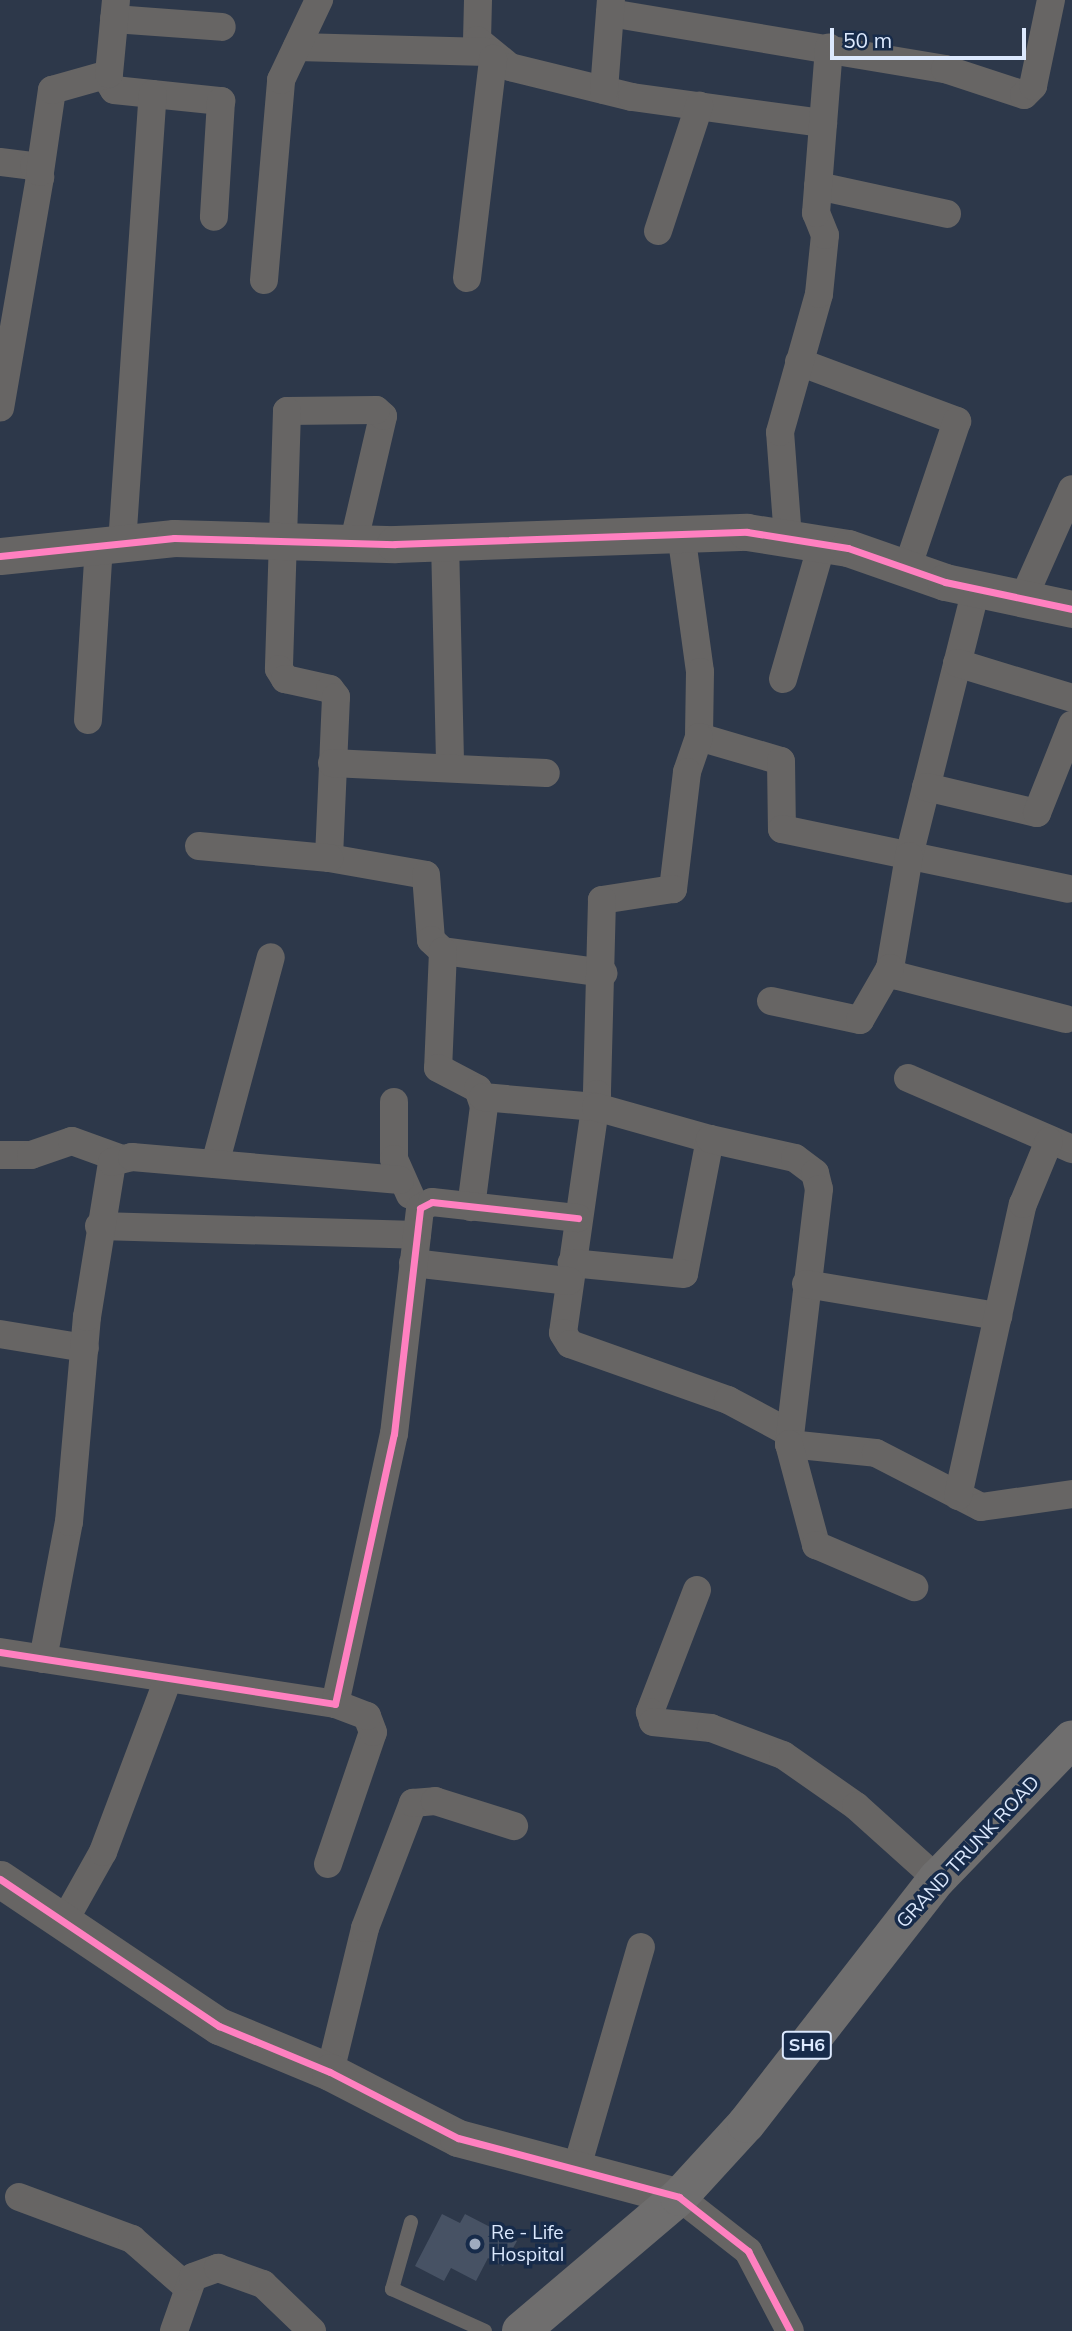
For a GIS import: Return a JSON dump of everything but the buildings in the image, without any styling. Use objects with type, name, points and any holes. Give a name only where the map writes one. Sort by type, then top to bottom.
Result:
[{"type":"main road","name":"GRAND TRUNK ROAD","points":[[521,2331],[679,2197],[746,2124],[937,1878],[1072,1739]]},
{"type":"street","points":[[264,280],[281,80],[319,0]]},
{"type":"street","points":[[467,278],[491,56],[475,36],[478,0]]},
{"type":"street","points":[[604,90],[610,6],[944,69],[1024,95],[1033,86],[1051,0]]},
{"type":"street","points":[[214,217],[221,101],[114,90],[106,77],[115,10],[222,27]]},
{"type":"street","points":[[297,47],[491,56],[604,90],[823,123]]},
{"type":"street","points":[[783,680],[805,541],[780,432],[817,306],[825,235],[816,217],[829,48]]},
{"type":"street","points":[[0,408],[52,90],[106,77]]},
{"type":"street","points":[[88,720],[111,545],[153,94]]},
{"type":"street","points":[[658,231],[699,106]]},
{"type":"street","points":[[0,162],[34,166],[40,172]]},
{"type":"street","points":[[818,186],[947,214]]},
{"type":"street","points":[[799,362],[957,421],[908,569]]},
{"type":"street","points":[[329,858],[334,692],[285,679],[279,669],[285,413],[376,410],[383,420],[354,541]]},
{"type":"street","points":[[1023,599],[1072,489]]},
{"type":"street","points":[[0,556],[111,545],[281,536],[354,541],[445,541],[681,533],[805,541],[976,589],[1072,609]]},
{"type":"street","points":[[681,533],[700,672],[699,737],[687,772],[673,889],[602,899],[603,974],[596,1107],[562,1317],[570,1344],[718,1396],[788,1438],[876,1453],[958,1496],[993,1508],[1055,1492],[1072,1494]]},
{"type":"street","points":[[445,541],[450,768]]},
{"type":"street","points":[[771,1001],[860,1020],[890,968],[909,856],[976,589]]},
{"type":"street","points":[[957,663],[1072,698]]},
{"type":"street","points":[[926,787],[1037,813],[1072,725]]},
{"type":"street","points":[[699,737],[781,761],[779,820],[786,831],[1068,889]]},
{"type":"street","points":[[332,763],[546,773]]},
{"type":"street","points":[[199,846],[329,858],[426,875],[431,940],[443,951],[603,974]]},
{"type":"street","points":[[443,951],[438,1068],[482,1097],[596,1107],[710,1139],[795,1158],[815,1173],[819,1189],[788,1438],[816,1545],[914,1587]]},
{"type":"street","points":[[215,1164],[271,957]]},
{"type":"street","points":[[890,968],[898,976],[1066,1019]]},
{"type":"street","points":[[908,1078],[1030,1127],[1060,1145],[1023,1204],[958,1496]]},
{"type":"street","points":[[471,1207],[482,1097]]},
{"type":"street","points":[[394,1102],[400,1180],[417,1235]]},
{"type":"street","points":[[99,1226],[417,1235],[570,1272],[684,1274],[710,1139]]},
{"type":"street","points":[[0,1156],[33,1155],[72,1141],[119,1158],[400,1180]]},
{"type":"street","points":[[43,1659],[69,1522],[85,1348],[107,1171],[119,1158]]},
{"type":"street","points":[[335,1704],[394,1434],[417,1235],[432,1202],[578,1218]]},
{"type":"street","points":[[806,1284],[998,1316]]},
{"type":"street","points":[[0,1334],[85,1348]]},
{"type":"street","points":[[697,1590],[650,1719],[711,1728],[783,1755],[856,1806],[937,1878]]},
{"type":"street","points":[[0,1653],[335,1704],[367,1716],[373,1732],[328,1864]]},
{"type":"street","points":[[62,1925],[103,1852],[168,1679]]},
{"type":"street","points":[[330,2071],[365,1928],[413,1803],[435,1801],[513,1826]]},
{"type":"street","points":[[0,1879],[62,1925],[219,2026],[330,2071],[458,2138],[577,2167],[679,2197],[748,2251],[790,2331]]},
{"type":"street","points":[[577,2167],[641,1947]]},
{"type":"street","points":[[19,2197],[132,2239],[187,2287]]},
{"type":"street","points":[[174,2331],[187,2287],[208,2269],[239,2272],[272,2292],[312,2331]]},
{"type":"lane","points":[[411,2222],[392,2289],[485,2331]]},
{"type":"cycle path","points":[[0,556],[174,538],[395,544],[747,532],[848,548],[945,582],[1072,609]]},
{"type":"cycle path","points":[[0,1652],[335,1704],[394,1434],[420,1208],[432,1202],[578,1218]]},
{"type":"cycle path","points":[[0,1879],[219,2026],[330,2072],[458,2138],[679,2197],[748,2251],[790,2331]]},
{"type":"place","name":"Re - Life Hospital","points":[[475,2244]]}]
